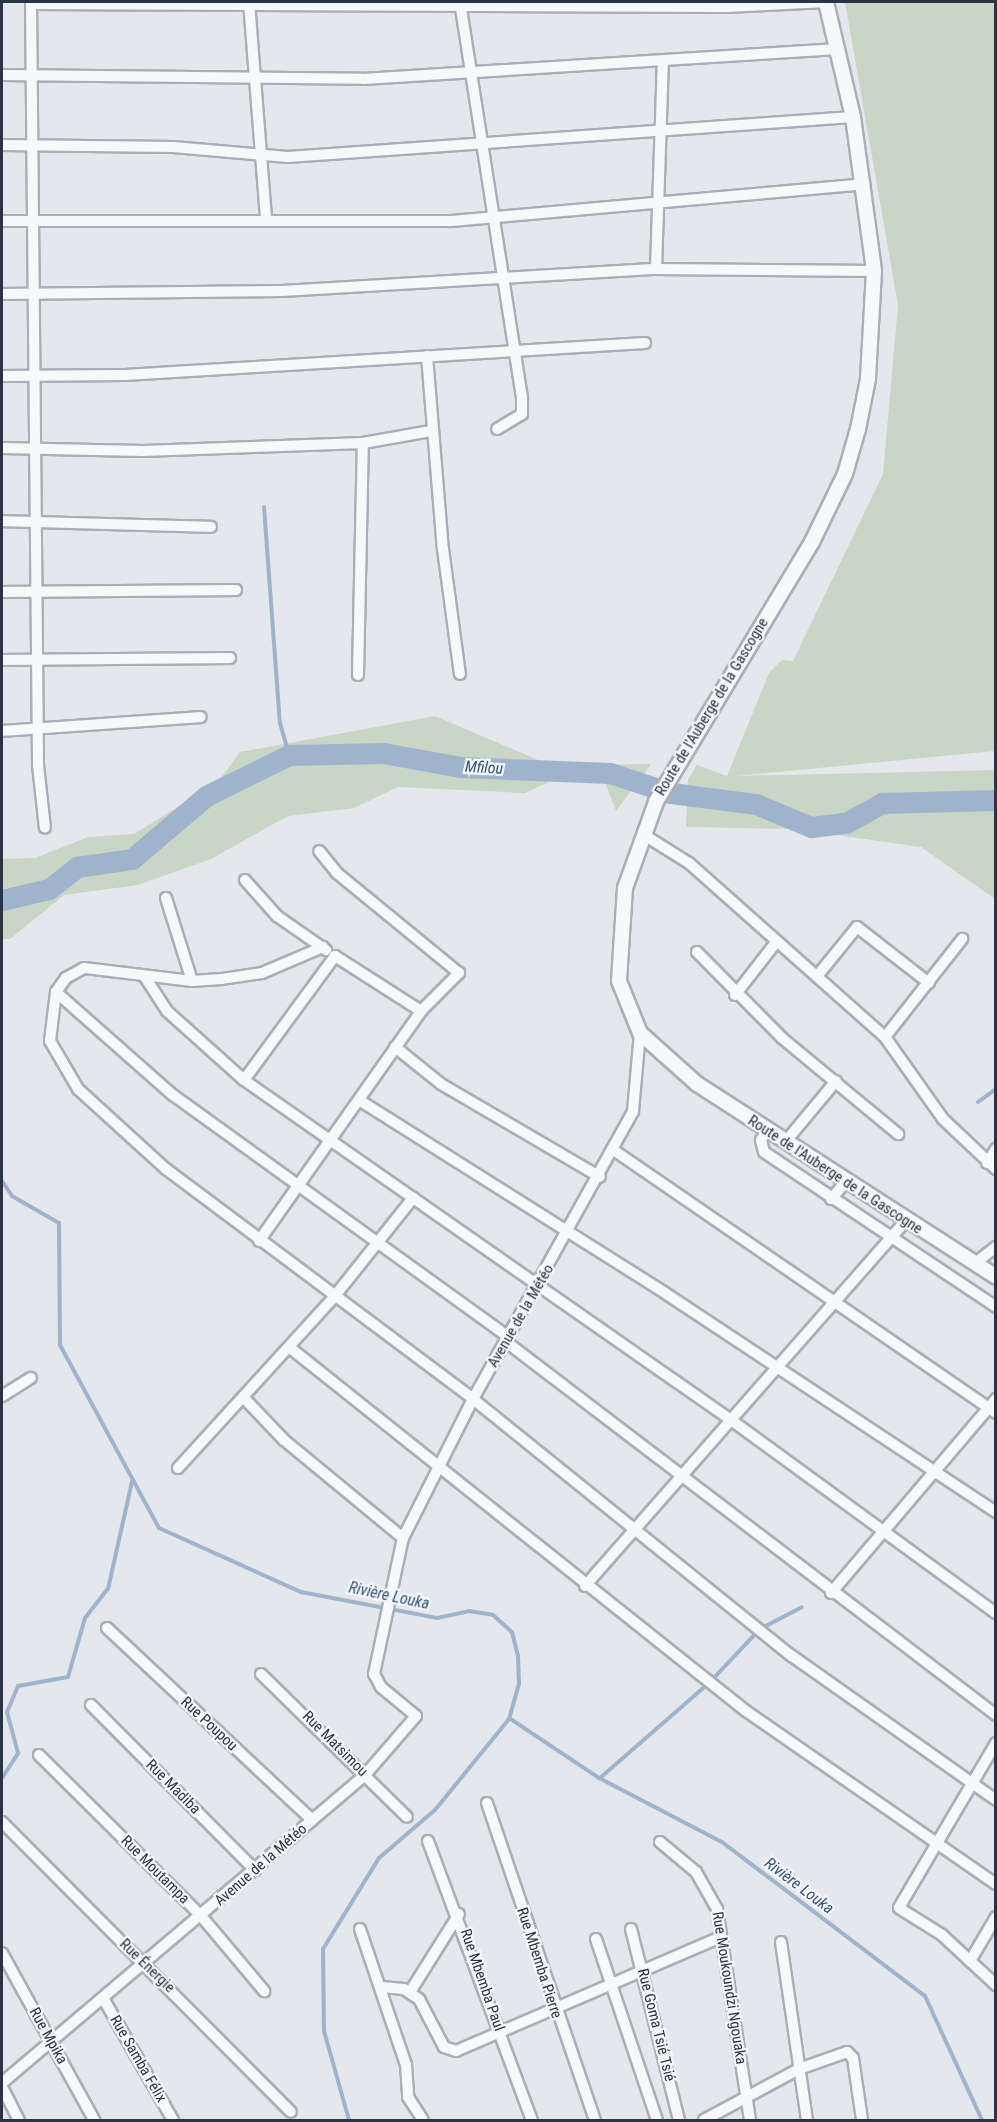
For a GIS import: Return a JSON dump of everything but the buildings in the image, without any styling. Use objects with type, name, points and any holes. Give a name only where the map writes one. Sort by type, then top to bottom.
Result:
[{"type":"street","points":[[45,828],[36,659],[37,521],[32,376],[36,221],[31,144],[31,3],[826,2]]},
{"type":"street","name":"Route de l'Auberge de la Gascogne","points":[[826,2],[853,117],[864,184],[874,271],[868,379],[845,474],[812,542],[672,767],[656,802],[625,888],[617,952],[619,981],[640,1034],[697,1084],[905,1222],[996,1277]]},
{"type":"street","points":[[250,4],[265,157],[266,219]]},
{"type":"street","points":[[461,4],[497,216],[522,414],[497,429]]},
{"type":"street","points":[[2,75],[258,77],[472,73],[838,49]]},
{"type":"street","points":[[656,269],[663,62]]},
{"type":"street","points":[[2,145],[173,147],[265,157],[662,133],[853,117]]},
{"type":"street","points":[[2,221],[266,219],[404,223],[864,184]]},
{"type":"street","points":[[2,294],[235,292],[656,269],[874,271]]},
{"type":"street","points":[[2,376],[427,356],[645,343]]},
{"type":"street","points":[[427,356],[431,431],[460,674]]},
{"type":"street","points":[[2,448],[143,451],[363,443],[431,431]]},
{"type":"street","points":[[358,675],[363,443]]},
{"type":"street","points":[[2,521],[211,527]]},
{"type":"street","points":[[2,592],[236,590]]},
{"type":"street","points":[[2,660],[230,657]]},
{"type":"street","points":[[2,731],[201,717]]},
{"type":"street","points":[[644,835],[689,863],[818,975],[885,1037],[943,1119],[991,1166],[996,1149]]},
{"type":"street","points":[[259,1240],[332,1141],[421,1011],[459,972],[337,873],[319,851]]},
{"type":"street","points":[[245,880],[277,916],[421,1011]]},
{"type":"street","points":[[166,898],[192,981]]},
{"type":"street","points":[[818,975],[858,927],[929,983]]},
{"type":"street","points":[[885,1037],[962,939]]},
{"type":"street","points":[[735,995],[777,940]]},
{"type":"street","points":[[323,948],[262,973],[192,981],[84,968],[66,978],[56,992],[50,1041],[67,1076],[166,1169],[334,1298],[473,1399],[638,1528],[792,1656],[996,1800]]},
{"type":"street","points":[[697,952],[735,995],[898,1134]]},
{"type":"street","points":[[244,1080],[335,956]]},
{"type":"street","points":[[145,977],[167,1011],[244,1080],[731,1420],[996,1613]]},
{"type":"street","points":[[56,992],[173,1095],[298,1186],[381,1241],[831,1593],[996,1715]]},
{"type":"street","name":"Avenue de la Météo","points":[[2,2085],[202,1917],[365,1775],[416,1716],[381,1687],[374,1674],[403,1538],[473,1399],[600,1177],[633,1111],[640,1034]]},
{"type":"street","points":[[395,1047],[441,1084],[600,1177]]},
{"type":"street","points":[[782,1165],[790,1144],[836,1081]]},
{"type":"street","points":[[359,1100],[777,1366],[996,1512]]},
{"type":"street","points":[[767,1130],[760,1146],[782,1165],[996,1307]]},
{"type":"street","points":[[612,1149],[835,1299],[992,1411]]},
{"type":"street","points":[[831,1199],[845,1183]]},
{"type":"street","points":[[178,1468],[334,1298],[413,1198]]},
{"type":"street","points":[[585,1586],[905,1222]]},
{"type":"street","points":[[974,1264],[996,1247]]},
{"type":"street","points":[[289,1347],[437,1469],[746,1711],[996,1884]]},
{"type":"street","points":[[2,1396],[31,1378]]},
{"type":"street","points":[[244,1398],[284,1440],[403,1538]]},
{"type":"street","points":[[831,1593],[933,1472],[992,1411],[996,1399]]},
{"type":"street","name":"Rue Poupou","points":[[107,1628],[312,1820]]},
{"type":"street","name":"Rue Matsimou","points":[[261,1674],[407,1817]]},
{"type":"street","name":"Rue Madiba","points":[[91,1705],[255,1870]]},
{"type":"street","points":[[996,1743],[969,1783],[899,1908],[970,1961],[996,1985]]},
{"type":"street","name":"Rue Moutampa","points":[[39,1755],[202,1917],[264,1991]]},
{"type":"street","name":"Rue Mbemba Pierre","points":[[487,1803],[553,2008],[595,2121]]},
{"type":"street","name":"Rue Énergie","points":[[2,1822],[291,2112]]},
{"type":"street","name":"Rue Mbemba Paul","points":[[428,1841],[459,1914],[532,2121]]},
{"type":"street","name":"Rue Moukoundzi Ngouaka","points":[[660,1842],[711,1893],[722,1937],[750,2121]]},
{"type":"street","points":[[410,1992],[459,1914]]},
{"type":"street","points":[[970,1961],[996,1917]]},
{"type":"street","points":[[360,1929],[382,1987],[406,2065],[408,2097],[423,2121]]},
{"type":"street","name":"Rue Goma Tsié Tsié","points":[[631,1929],[679,2121]]},
{"type":"street","points":[[382,1987],[410,1992],[450,2051],[501,2032],[722,1937]]},
{"type":"street","points":[[596,1939],[657,2121]]},
{"type":"street","points":[[781,1942],[807,2121]]},
{"type":"street","name":"Rue Mpika","points":[[2,1953],[94,2121]]},
{"type":"street","name":"Rue Samba Félix","points":[[103,1998],[173,2121]]},
{"type":"street","points":[[704,2121],[799,2069],[851,2053],[862,2121]]},
{"type":"street","points":[[2,2085],[19,2121]]},
{"type":"green space","points":[[845,2],[995,2],[995,751],[736,776],[995,770],[995,899],[921,847],[795,829],[686,827],[688,779],[697,765],[727,776],[769,673],[782,660],[793,661],[883,474],[898,305]]},
{"type":"green space","points":[[435,716],[550,765],[651,764],[616,811],[605,782],[551,781],[525,793],[398,787],[354,808],[288,816],[211,859],[138,885],[64,895],[10,939],[2,939],[2,859],[35,858],[88,837],[134,834],[218,782],[240,752]]},
{"type":"waterway","points":[[264,507],[280,723],[289,755]]},
{"type":"waterway","name":"Mfilou","points":[[2,900],[49,889],[77,867],[132,859],[206,796],[289,755],[383,753],[460,767],[610,773],[671,793],[756,804],[811,827],[846,823],[882,803],[996,800]]},
{"type":"waterway","points":[[978,1102],[996,1089]]},
{"type":"waterway","name":"Rivière Louka","points":[[2,1181],[12,1196],[59,1223],[60,1345],[159,1528],[301,1592],[437,1618],[469,1611],[493,1615],[512,1632],[518,1656],[519,1684],[509,1718],[599,1778],[722,1842],[925,1996],[982,2120]]},
{"type":"waterway","points":[[2,1778],[18,1753],[7,1712],[18,1686],[68,1677],[85,1618],[108,1589],[132,1482]]},
{"type":"waterway","points":[[600,1778],[709,1683],[760,1629],[802,1607]]},
{"type":"waterway","points":[[349,2120],[324,2031],[323,1949],[379,1858],[435,1810],[509,1719]]}]
